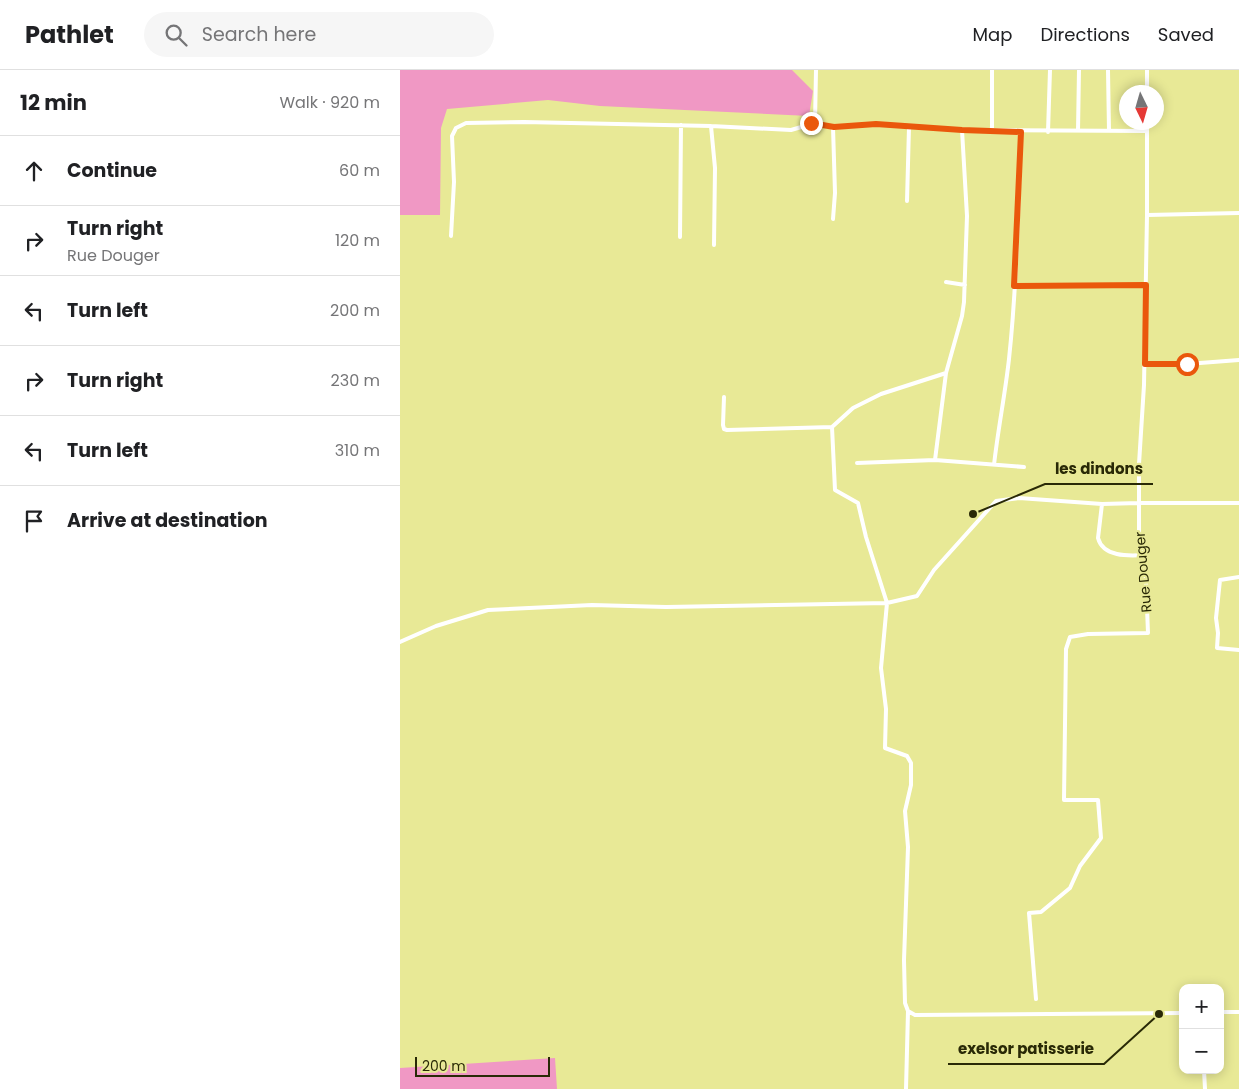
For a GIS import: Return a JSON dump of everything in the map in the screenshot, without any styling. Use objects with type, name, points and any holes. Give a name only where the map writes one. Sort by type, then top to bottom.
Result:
[{"type":"street","points":[[815,123],[816,70]]},
{"type":"street","points":[[992,70],[992,131]]},
{"type":"street","points":[[1048,132],[1050,70]]},
{"type":"street","points":[[1078,70],[1078,132]]},
{"type":"street","points":[[1108,70],[1109,131]]},
{"type":"street","points":[[1147,70],[1147,85]]},
{"type":"street","points":[[452,236],[454,182],[452,136],[456,128],[466,123],[524,122],[711,126],[790,130],[815,123],[834,127],[876,124],[1021,132],[1147,131]]},
{"type":"street","points":[[680,237],[681,126]]},
{"type":"street","points":[[711,126],[715,168],[714,245]]},
{"type":"street","points":[[833,219],[835,193],[834,127]]},
{"type":"street","points":[[907,201],[909,127]]},
{"type":"street","points":[[935,460],[946,372],[962,316],[965,285],[967,216],[962,130]]},
{"type":"street","name":"Rue Douger","points":[[1036,999],[1029,913],[1041,912],[1070,888],[1080,866],[1101,838],[1098,800],[1064,800],[1066,649],[1070,637],[1088,634],[1148,633],[1144,555],[1139,541],[1138,503],[1145,364],[1148,215],[1147,131]]},
{"type":"street","points":[[994,465],[997,432],[1009,360],[1021,132]]},
{"type":"street","points":[[1148,215],[1239,213]]},
{"type":"street","points":[[946,282],[965,285]]},
{"type":"street","points":[[1014,286],[1146,285]]},
{"type":"street","points":[[1145,364],[1187,364],[1239,360]]},
{"type":"street","points":[[724,397],[723,425],[724,429],[727,430],[832,427],[853,408],[881,394],[946,372]]},
{"type":"street","points":[[832,427],[835,490],[858,503],[886,604],[881,668],[886,708],[885,748],[907,756],[911,763],[911,786],[905,810],[908,847],[904,960],[905,1004],[908,1011],[906,1089]]},
{"type":"street","points":[[857,463],[935,460],[1024,467]]},
{"type":"street","points":[[400,642],[436,626],[488,610],[592,605],[886,604],[917,596],[934,570],[996,501],[1019,498],[1102,504],[1239,503]]},
{"type":"street","points":[[1102,504],[1098,538],[1100,544],[1121,556],[1144,555]]},
{"type":"street","points":[[1239,578],[1220,580],[1216,618],[1218,633],[1216,648],[1239,650]]},
{"type":"street","points":[[908,1011],[915,1015],[1179,1013]]},
{"type":"street","points":[[1224,1012],[1239,1012]]},
{"type":"street","points":[[1204,1074],[1204,1089]]},
{"type":"shaded area","points":[[400,70],[792,70],[813,91],[809,116],[600,106],[548,100],[447,109],[441,128],[440,215],[400,215]]},
{"type":"shaded area","points":[[555,1058],[557,1089],[400,1089],[400,1068]]},
{"type":"place","name":"les dindons","points":[[973,514]]},
{"type":"place","name":"exelsor patisserie","points":[[1159,1014]]},
{"type":"route","points":[[811,123],[834,127],[876,124],[1021,132],[1014,286],[1146,285],[1145,364],[1187,364]]}]
